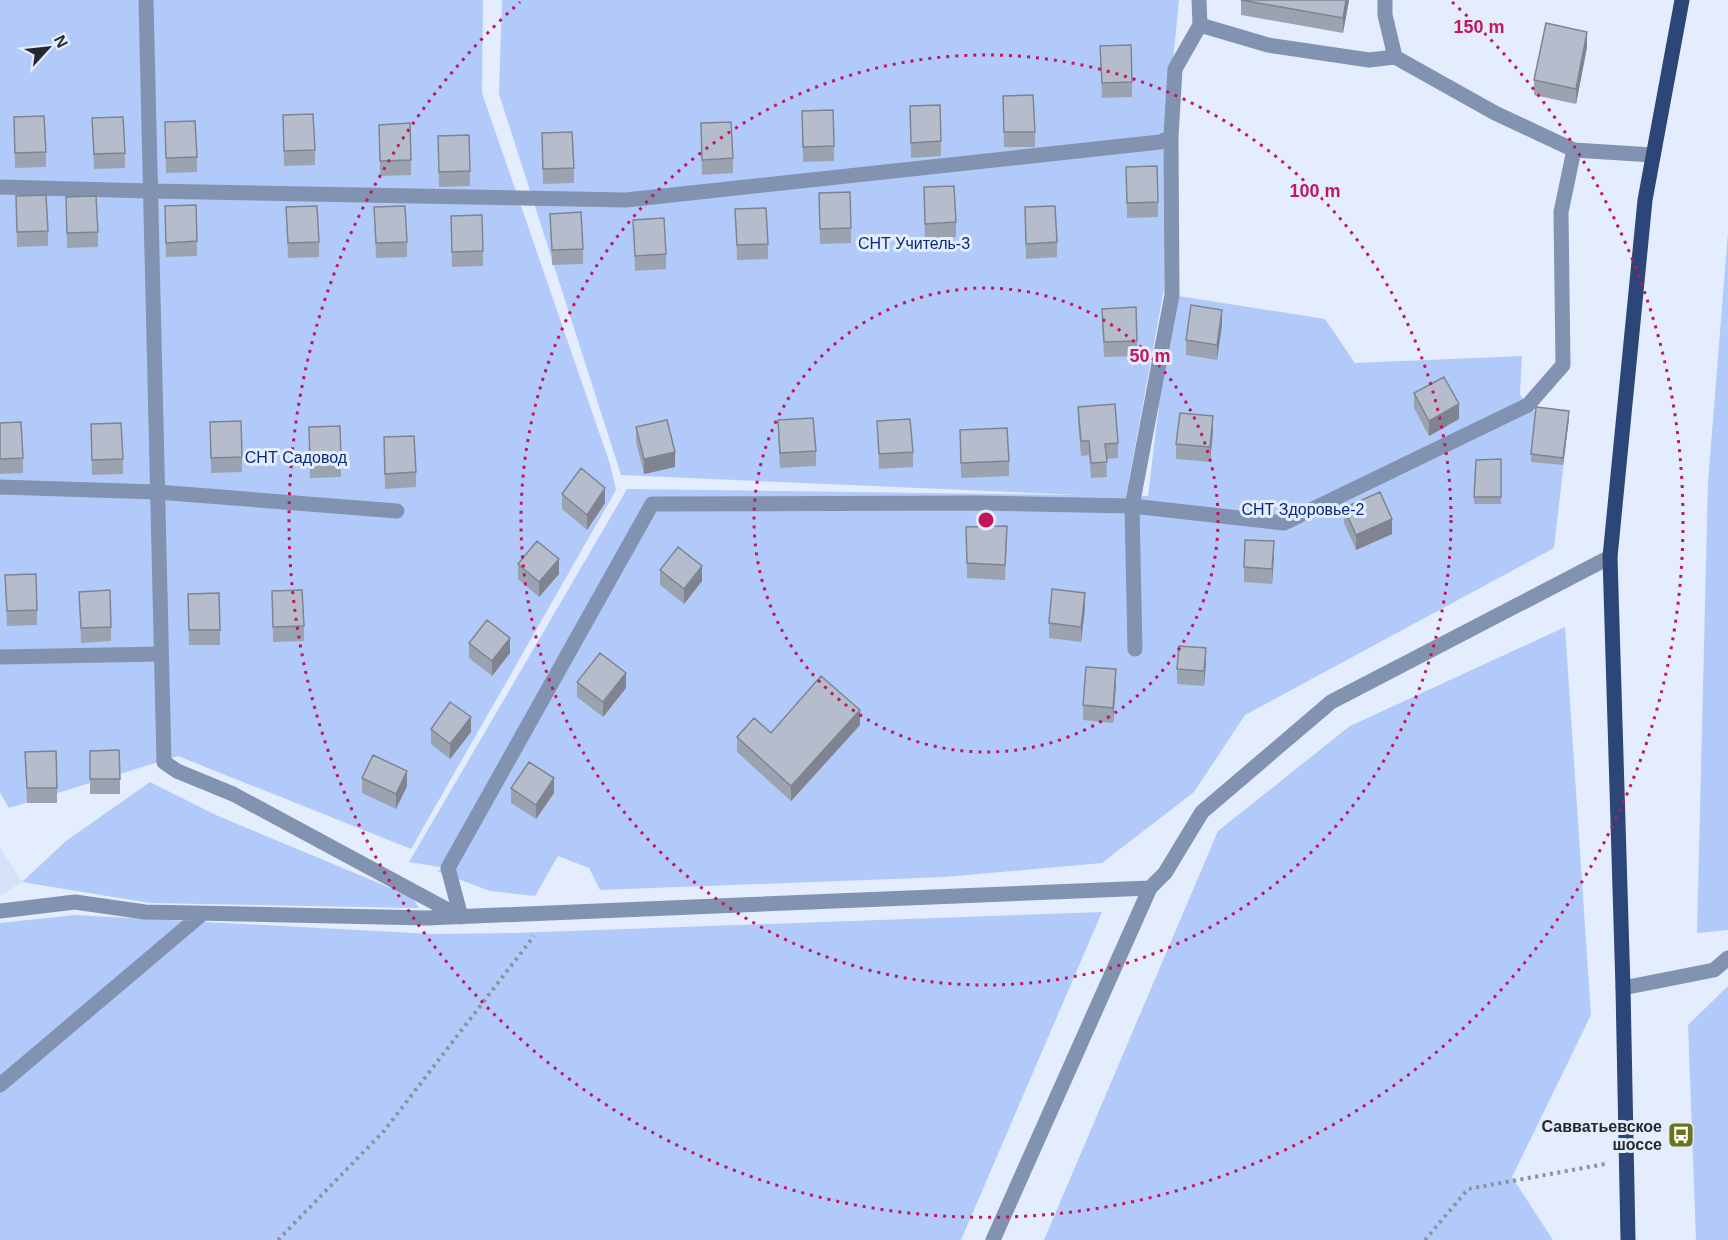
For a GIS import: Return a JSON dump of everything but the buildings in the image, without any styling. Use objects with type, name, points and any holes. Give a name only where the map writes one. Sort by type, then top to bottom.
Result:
[{"type":"main road","points":[[1628,1240],[1610,557],[1645,200],[1682,0]]},
{"type":"street","points":[[146,0],[164,762],[177,771],[233,794],[461,917]]},
{"type":"street","points":[[1135,649],[1132,506],[1173,295],[1171,137],[1175,69],[1200,25],[1199,0]]},
{"type":"street","points":[[1385,0],[1385,15],[1395,57]]},
{"type":"street","points":[[1200,25],[1268,45],[1369,60],[1395,57],[1495,113],[1574,150],[1653,155]]},
{"type":"street","points":[[0,188],[626,200],[1160,142],[1171,137]]},
{"type":"street","points":[[461,917],[448,868],[652,504],[979,503],[1132,506],[1284,523],[1528,405],[1563,366],[1561,212],[1574,150]]},
{"type":"street","points":[[0,487],[158,492],[397,511]]},
{"type":"street","points":[[993,1240],[1150,888],[1166,873],[1202,812],[1331,702],[1610,557]]},
{"type":"street","points":[[0,657],[161,654]]},
{"type":"street","points":[[0,911],[75,902],[146,912],[427,918],[1150,888]]},
{"type":"street","points":[[0,1085],[202,914]]},
{"type":"street","points":[[1623,988],[1721,972],[1728,958]]},
{"type":"path","points":[[278,1240],[384,1131],[550,914]]},
{"type":"path","points":[[1425,1240],[1468,1189],[1625,1160]]},
{"type":"shaded area","points":[[0,847],[22,882],[0,896]]},
{"type":"green space","name":"СНТ Садовод","points":[[0,0],[483,0],[482,93],[610,464],[616,490],[411,849],[178,756],[9,808],[0,793]]},
{"type":"green space","points":[[502,0],[1179,0],[1167,123],[1164,289],[1126,496],[1148,496],[1172,295],[1325,319],[1355,363],[1522,356],[1520,395],[1537,415],[1569,418],[1554,548],[1245,715],[1194,792],[1102,863],[945,877],[600,890],[589,868],[558,856],[535,896],[490,891],[437,871],[446,868],[409,862],[627,489],[1080,495],[621,475],[499,94]]},
{"type":"green space","points":[[1728,232],[1728,930],[1697,933],[1708,482]]},
{"type":"green space","points":[[1565,627],[1591,1015],[1512,1177],[1553,1240],[1044,1240],[1218,831],[1350,726]]},
{"type":"green space","points":[[150,782],[218,816],[412,897],[419,908],[150,903],[22,882],[66,841]]},
{"type":"green space","points":[[1102,912],[961,1240],[0,1240],[0,923],[75,915],[432,934]]},
{"type":"green space","points":[[1728,986],[1728,1240],[1696,1240],[1688,1025]]},
{"type":"place","name":"Савватьевское шоссе","points":[[1681,1135]]},
{"type":"park label","name":"СНТ Учитель-3","points":[[914,243]]},
{"type":"park label","name":"СНТ Здоровье-2","points":[[1303,509]]}]
